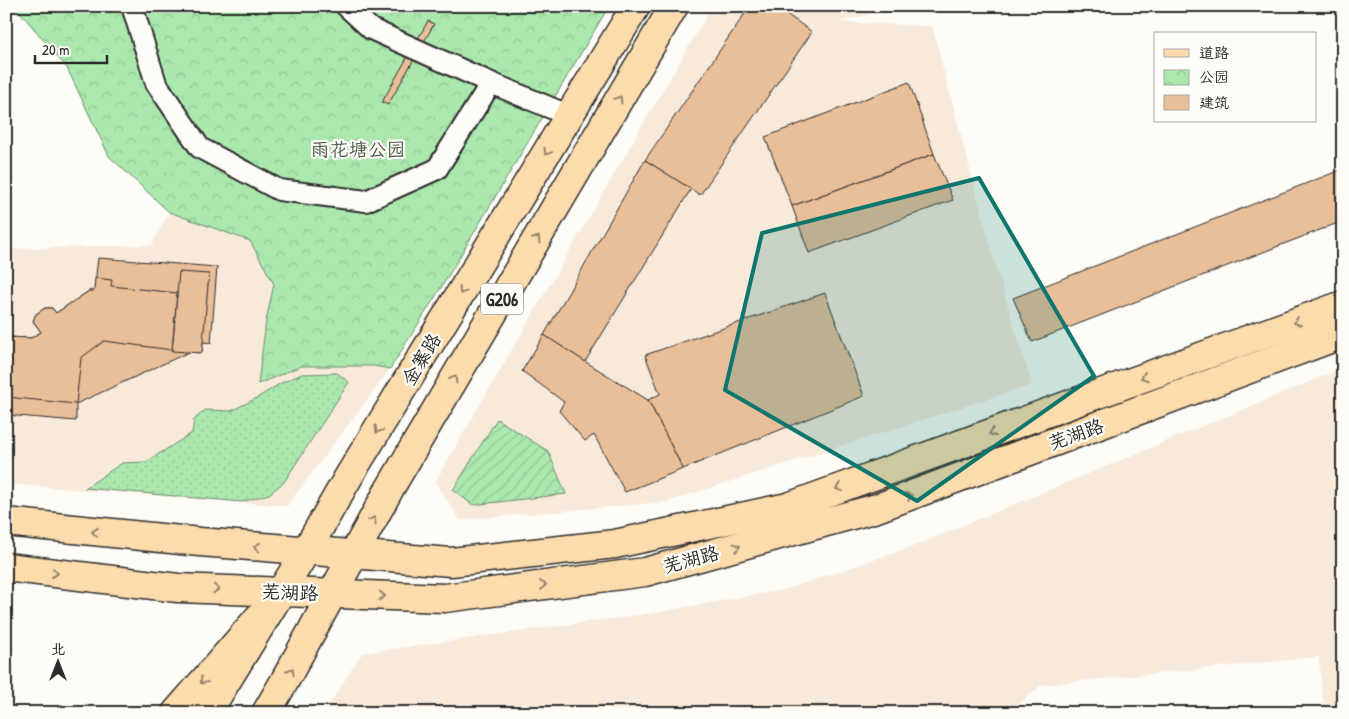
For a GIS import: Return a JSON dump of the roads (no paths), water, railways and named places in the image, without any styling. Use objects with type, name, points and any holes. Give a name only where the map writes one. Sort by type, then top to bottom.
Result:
[{"type":"main road","name":"金寨路","points":[[207,713],[306,551],[349,476],[636,6]]},
{"type":"main road","name":"金寨路","points":[[266,713],[390,488],[674,6]]},
{"type":"main road","name":"芜湖路","points":[[6,522],[200,542],[451,562],[615,544],[788,507],[1343,305]]},
{"type":"main road","name":"芜湖路","points":[[6,567],[178,588],[445,598],[645,572],[877,508],[1343,334]]},
{"type":"main road","points":[[177,711],[281,592]]},
{"type":"street","points":[[132,6],[156,83],[200,148],[279,190],[366,201],[437,169],[491,83]]},
{"type":"street","points":[[346,6],[371,29],[570,116]]},
{"type":"water","points":[[498,6],[551,6],[533,13]]},
{"type":"park label","name":"雨花塘公园","points":[[358,149]]}]
